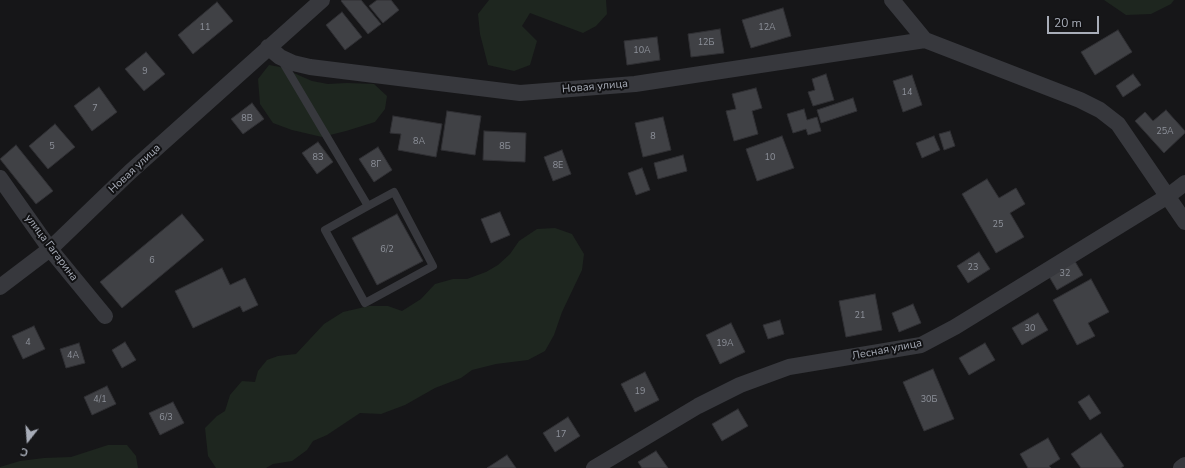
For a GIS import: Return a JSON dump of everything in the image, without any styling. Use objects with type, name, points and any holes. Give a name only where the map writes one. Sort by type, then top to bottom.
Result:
[{"type":"street","name":"Новая улица","points":[[0,287],[50,249],[130,172],[274,52],[322,0]]},
{"type":"street","points":[[892,0],[925,40],[1080,100],[1100,110],[1118,124],[1185,222]]},
{"type":"street","name":"Новая улица","points":[[274,52],[293,63],[310,67],[520,93],[635,84],[925,40]]},
{"type":"street","name":"улица Гагарина","points":[[0,178],[50,249],[105,316]]},
{"type":"street","name":"Лесная улица","points":[[594,468],[698,406],[740,384],[789,367],[920,345],[955,327],[1168,196],[1185,183]]},
{"type":"street","points":[[1181,468],[1185,465]]},
{"type":"lane","points":[[274,52],[368,206]]},
{"type":"lane","points":[[394,192],[433,266],[365,303],[325,230],[368,206],[394,192]]},
{"type":"shaded area","points":[[489,0],[606,0],[607,14],[596,26],[583,33],[530,13],[522,26],[537,41],[530,65],[514,71],[488,65],[480,34],[478,14]]},
{"type":"shaded area","points":[[1104,0],[1174,0],[1171,4],[1151,14],[1126,15]]},
{"type":"shaded area","points":[[269,65],[280,67],[312,81],[328,84],[374,84],[387,96],[385,109],[375,122],[322,137],[292,130],[273,123],[260,104],[258,79]]},
{"type":"shaded area","points":[[555,228],[572,234],[584,254],[582,270],[562,312],[554,335],[545,351],[528,360],[496,364],[472,370],[461,378],[435,388],[405,405],[381,414],[360,413],[327,435],[313,441],[307,450],[292,461],[273,464],[266,468],[216,468],[208,456],[205,428],[217,416],[225,411],[230,395],[242,381],[255,382],[258,371],[267,360],[278,356],[296,354],[324,324],[343,312],[369,306],[388,306],[402,311],[421,299],[435,284],[453,279],[467,279],[486,272],[498,265],[510,254],[519,241],[537,229]]},
{"type":"shaded area","points":[[108,445],[127,445],[136,456],[138,468],[0,468],[20,461],[71,457]]},
{"type":"building","points":[[361,0],[381,24],[368,34],[341,1]]},
{"type":"building","points":[[377,0],[391,0],[399,10],[383,23],[369,6]]},
{"type":"building","points":[[217,2],[233,21],[193,54],[178,35]]},
{"type":"building","points":[[783,8],[791,36],[751,48],[742,20]]},
{"type":"building","points":[[342,12],[362,37],[345,50],[326,25]]},
{"type":"building","points":[[720,29],[724,53],[691,57],[688,34]]},
{"type":"building","points":[[1118,30],[1132,52],[1095,75],[1081,52]]},
{"type":"building","points":[[657,37],[660,60],[627,65],[624,41]]},
{"type":"building","points":[[146,52],[165,74],[144,91],[125,69]]},
{"type":"building","points":[[826,74],[834,100],[813,106],[808,92],[815,90],[812,79]]},
{"type":"building","points":[[1133,74],[1141,85],[1123,97],[1116,86]]},
{"type":"building","points":[[912,75],[922,105],[903,112],[893,81]]},
{"type":"building","points":[[99,87],[117,112],[92,131],[74,106]]},
{"type":"building","points":[[756,88],[762,108],[752,111],[758,134],[734,141],[726,111],[736,109],[732,94]]},
{"type":"building","points":[[853,98],[857,111],[821,123],[817,110]]},
{"type":"building","points":[[252,103],[264,119],[243,134],[231,119]]},
{"type":"building","points":[[804,109],[807,120],[817,117],[821,131],[808,135],[806,129],[793,133],[787,114]]},
{"type":"building","points":[[1166,110],[1185,131],[1185,133],[1164,153],[1135,121],[1145,112],[1153,121]]},
{"type":"building","points":[[447,111],[481,116],[475,155],[441,150]]},
{"type":"building","points":[[393,116],[442,124],[436,157],[398,150],[401,134],[390,133]]},
{"type":"building","points":[[663,117],[671,150],[643,157],[635,123]]},
{"type":"building","points":[[55,124],[75,147],[48,169],[29,146]]},
{"type":"building","points":[[484,131],[526,133],[525,162],[483,160]]},
{"type":"building","points":[[950,131],[955,146],[944,150],[939,134]]},
{"type":"building","points":[[782,136],[794,168],[757,181],[746,149]]},
{"type":"building","points":[[934,136],[940,150],[922,158],[916,143]]},
{"type":"building","points":[[318,142],[333,162],[317,174],[302,153]]},
{"type":"building","points":[[16,145],[53,191],[36,204],[0,159]]},
{"type":"building","points":[[378,147],[392,170],[374,182],[359,159]]},
{"type":"building","points":[[562,150],[571,174],[553,181],[544,157]]},
{"type":"building","points":[[683,155],[687,171],[658,179],[654,163]]},
{"type":"building","points":[[642,168],[650,190],[636,195],[628,173]]},
{"type":"building","points":[[987,179],[999,198],[1016,188],[1025,204],[1010,213],[1024,237],[996,253],[962,194]]},
{"type":"building","points":[[500,212],[510,235],[491,243],[481,219]]},
{"type":"building","points":[[182,214],[204,240],[122,308],[100,282]]},
{"type":"building","points":[[397,214],[423,261],[377,285],[352,238]]},
{"type":"building","points":[[979,252],[990,269],[968,283],[957,266]]},
{"type":"building","points":[[1073,258],[1083,275],[1057,290],[1047,273]]},
{"type":"building","points":[[222,268],[230,285],[245,278],[258,305],[243,312],[240,306],[193,328],[175,291]]},
{"type":"building","points":[[1091,279],[1109,312],[1088,323],[1095,336],[1077,345],[1053,300]]},
{"type":"building","points":[[875,294],[882,330],[846,337],[839,301]]},
{"type":"building","points":[[913,304],[921,323],[899,332],[892,313]]},
{"type":"building","points":[[1038,313],[1048,330],[1022,345],[1012,328]]},
{"type":"building","points":[[780,320],[784,334],[768,339],[763,325]]},
{"type":"building","points":[[731,323],[745,352],[720,364],[706,335]]},
{"type":"building","points":[[34,326],[45,349],[23,359],[12,336]]},
{"type":"building","points":[[125,342],[136,360],[122,368],[112,350]]},
{"type":"building","points":[[79,343],[85,363],[66,368],[60,349]]},
{"type":"building","points":[[985,343],[995,360],[969,375],[959,358]]},
{"type":"building","points":[[933,369],[954,419],[924,431],[903,382]]},
{"type":"building","points":[[645,372],[659,400],[635,412],[621,384]]},
{"type":"building","points":[[107,386],[116,404],[92,415],[84,397]]},
{"type":"building","points":[[1089,395],[1101,413],[1090,420],[1078,402]]},
{"type":"building","points":[[173,402],[184,423],[160,435],[149,413]]},
{"type":"building","points":[[738,409],[748,426],[722,441],[712,424]]},
{"type":"building","points":[[568,417],[580,436],[555,452],[543,433]]},
{"type":"building","points":[[1101,433],[1124,466],[1121,468],[1081,468],[1071,454]]},
{"type":"building","points":[[1048,438],[1060,459],[1049,466],[1051,468],[1028,468],[1020,454]]},
{"type":"building","points":[[656,451],[668,468],[642,468],[638,462]]},
{"type":"building","points":[[507,455],[516,468],[487,468]]}]
